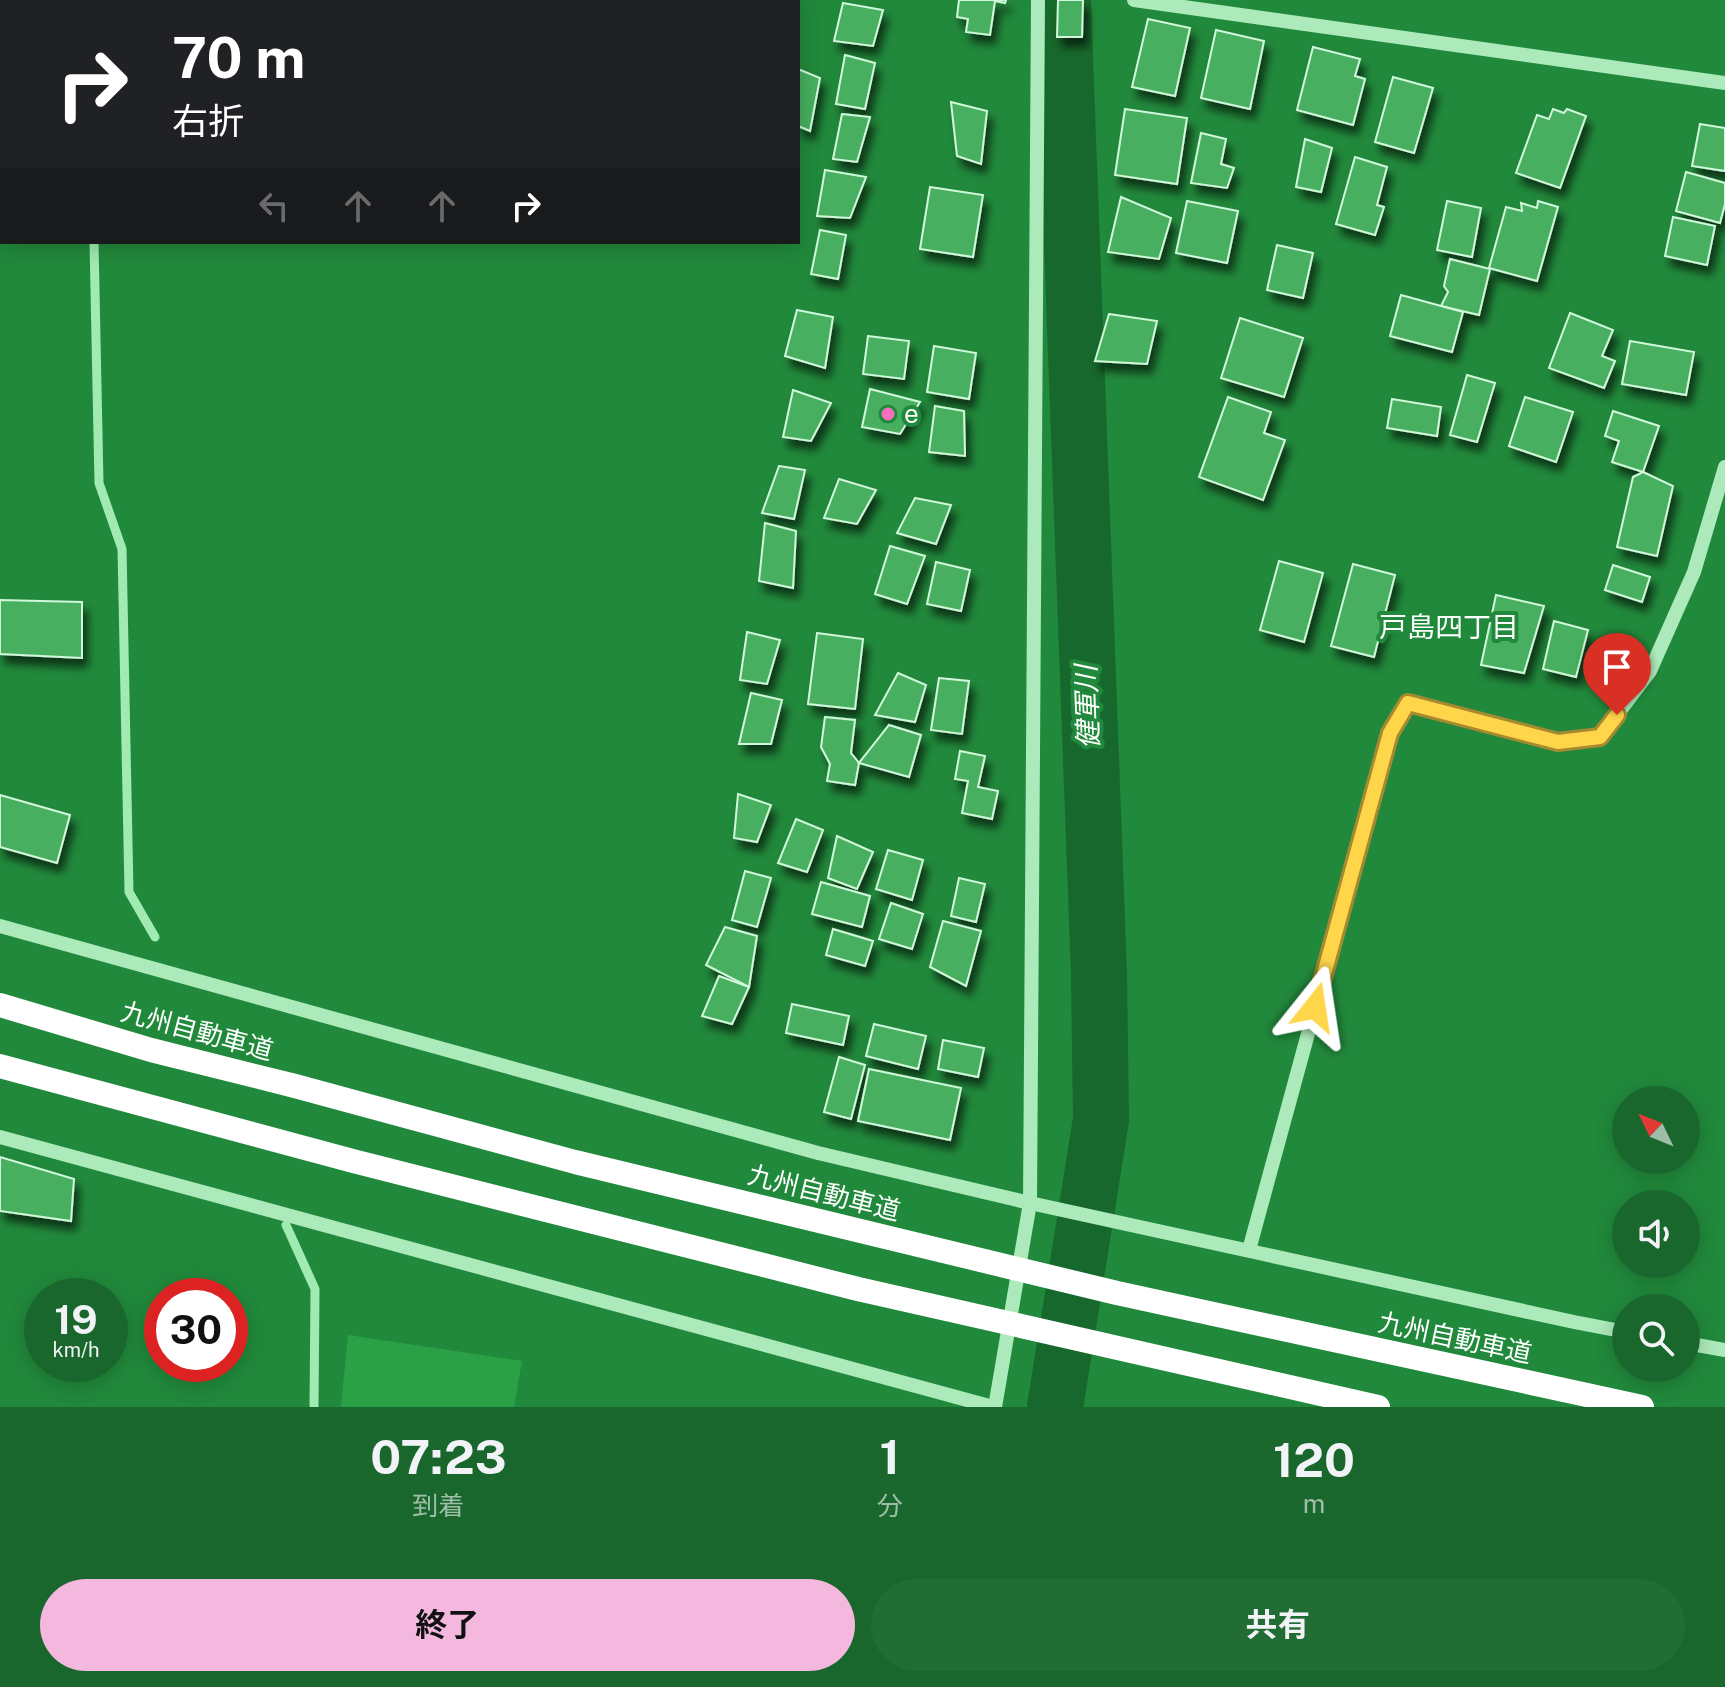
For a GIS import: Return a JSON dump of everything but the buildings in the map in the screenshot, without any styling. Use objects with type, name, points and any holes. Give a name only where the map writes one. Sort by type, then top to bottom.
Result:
[{"type":"highway","name":"九州自動車道","points":[[0,1005],[151,1050],[575,1162],[1117,1293],[1642,1407]]},
{"type":"highway","points":[[0,1066],[353,1161],[858,1289],[1378,1407]]},
{"type":"street","points":[[0,1137],[994,1407],[1030,1203],[1038,0]]},
{"type":"street","points":[[1134,0],[1725,83]]},
{"type":"street","points":[[1249,1250],[1390,733],[1408,703],[1558,742],[1600,737],[1650,671],[1694,572],[1725,467]]},
{"type":"street","points":[[0,926],[818,1153],[1030,1203],[1612,1329]]},
{"type":"street","points":[[1700,1346],[1725,1350]]},
{"type":"green space","points":[[348,1335],[522,1361],[514,1407],[341,1407]]},
{"type":"waterway","name":"健軍川","points":[[1055,1407],[1101,1120],[1099,975],[1063,3]]},
{"type":"waterway","points":[[94,244],[99,483],[122,549],[129,892],[155,937]]},
{"type":"waterway","points":[[286,1225],[315,1289],[314,1407]]},
{"type":"place","name":"e","points":[[888,414]]},
{"type":"district","name":"戸島四丁目","points":[[1449,627]]},
{"type":"route","points":[[1315,1007],[1390,733],[1408,703],[1558,742],[1600,737],[1617,715]]}]
